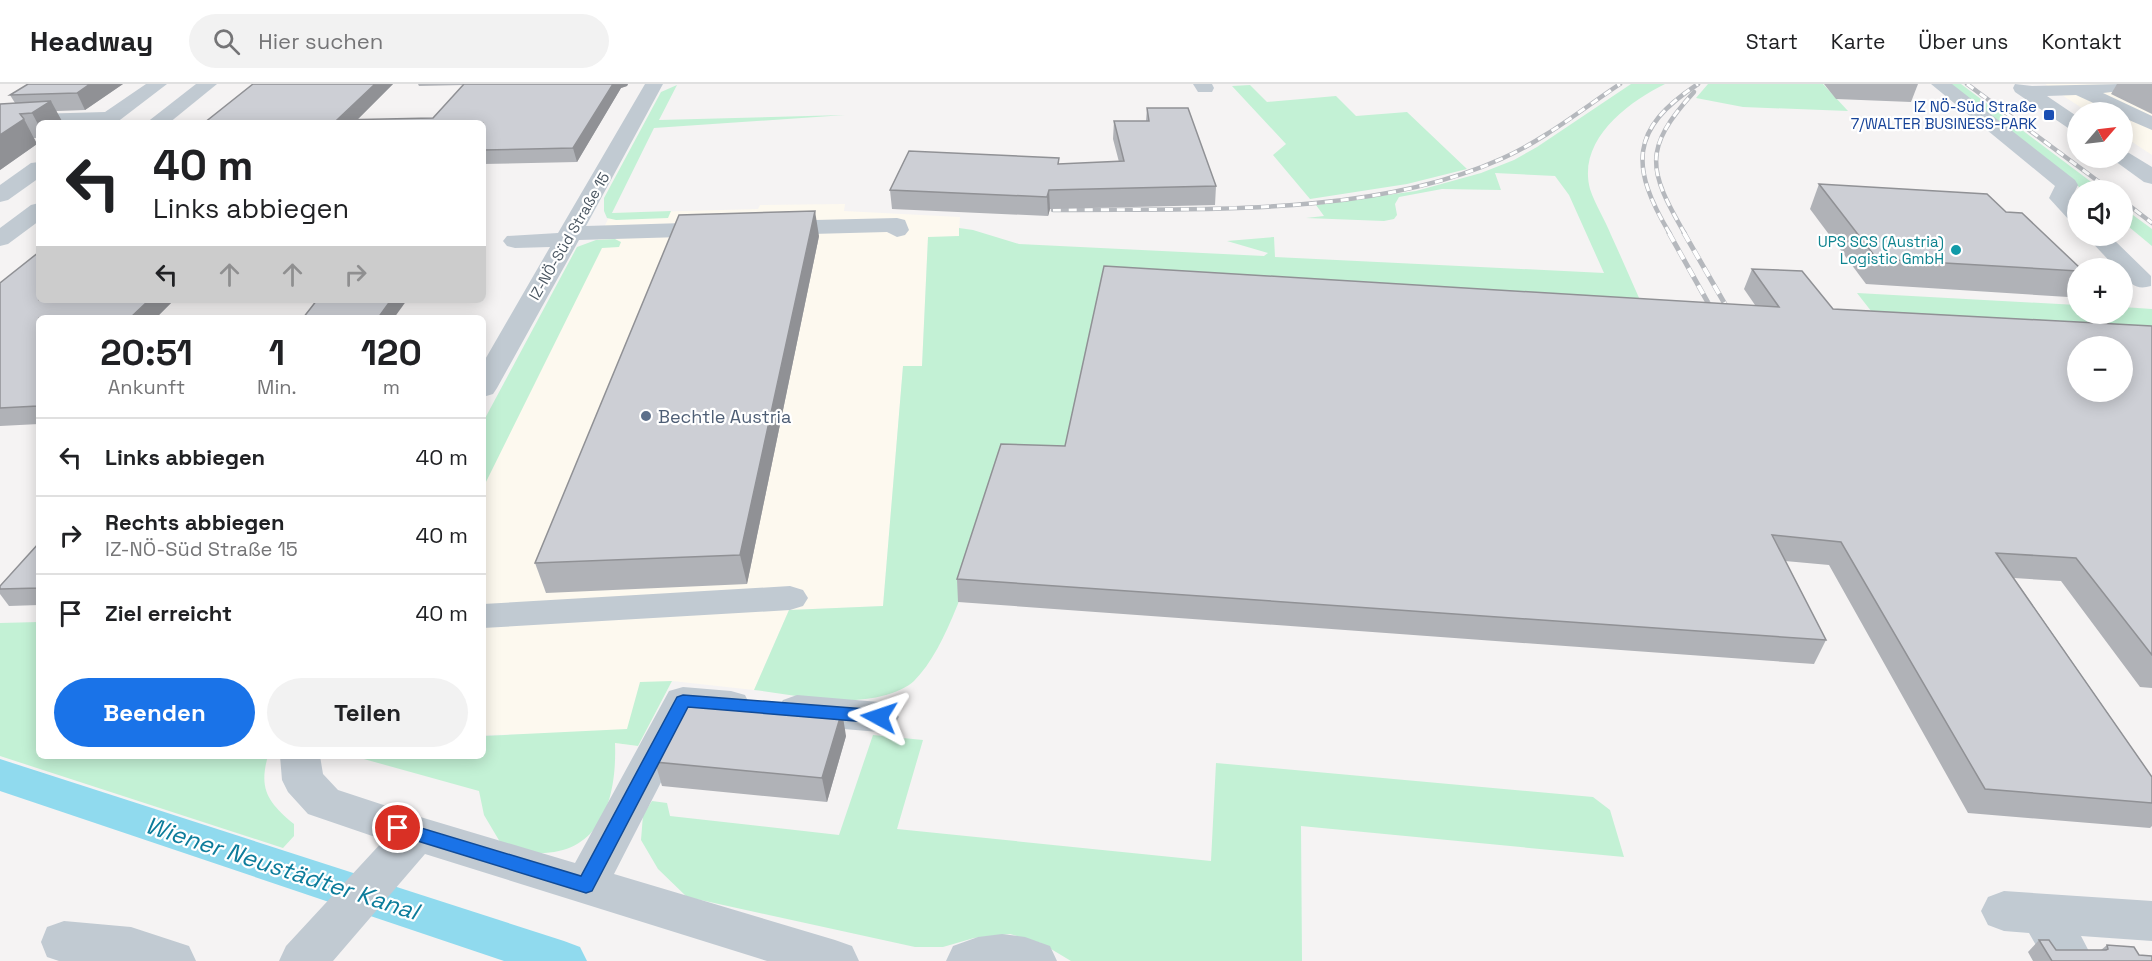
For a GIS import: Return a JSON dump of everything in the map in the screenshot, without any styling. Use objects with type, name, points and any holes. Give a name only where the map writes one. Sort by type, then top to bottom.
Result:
[{"type":"street","points":[[107,120],[158,84]]},
{"type":"street","points":[[160,120],[208,84]]},
{"type":"street","name":"IZ-NÖ-Süd Straße 15","points":[[486,383],[654,84]]},
{"type":"street","points":[[1940,84],[2067,185],[2060,198],[2067,205]]},
{"type":"street","points":[[2022,88],[2097,87],[2112,102]]},
{"type":"street","points":[[2022,88],[2067,119]]},
{"type":"street","points":[[2133,106],[2152,105]]},
{"type":"street","points":[[2133,115],[2152,124]]},
{"type":"street","points":[[0,121],[36,121]]},
{"type":"street","points":[[2133,164],[2152,177]]},
{"type":"street","points":[[0,195],[36,170]]},
{"type":"street","points":[[0,239],[36,212]]},
{"type":"street","points":[[515,241],[569,236],[636,238],[681,220],[744,229],[897,225],[897,231]]},
{"type":"street","points":[[2107,246],[2142,281]]},
{"type":"street","points":[[486,616],[790,598]]},
{"type":"street","points":[[586,885],[683,701],[879,717]]},
{"type":"street","points":[[300,759],[303,780],[323,802],[417,834],[835,961]]},
{"type":"street","points":[[317,946],[417,834]]},
{"type":"street","points":[[2070,961],[2023,912],[2152,921]]},
{"type":"street","points":[[64,942],[139,957]]},
{"type":"street","points":[[970,961],[983,956],[1014,955],[1034,961]]},
{"type":"shaded area","points":[[2045,84],[2152,84],[2152,155],[2133,143],[2133,102],[2073,102]]},
{"type":"shaded area","points":[[845,204],[844,211],[960,217],[959,236],[928,238],[922,366],[903,367],[883,606],[789,610],[754,690],[672,681],[638,746],[542,734],[486,735],[486,470],[611,213],[758,209],[760,205]]},
{"type":"green space","points":[[1631,84],[1665,84],[1636,101],[1609,125],[1598,139],[1591,154],[1588,171],[1592,195],[1649,320],[1065,469],[1002,467],[955,611],[929,662],[914,681],[905,688],[889,694],[853,700],[820,699],[754,690],[789,610],[883,606],[903,366],[922,366],[928,237],[959,236],[959,228],[1019,244],[1264,256],[1268,253],[1227,241],[1274,237],[1275,257],[1604,273],[1569,195],[1555,176],[1495,173],[1501,190],[1442,189],[1399,197],[1395,204],[1397,215],[1394,219],[1384,221],[1306,218],[1324,216],[1316,205],[1416,191],[1481,173],[1514,160]]},
{"type":"green space","points":[[1708,84],[1823,84],[1848,111],[1743,107],[1696,98]]},
{"type":"green space","points":[[1949,84],[1961,84],[2067,164],[2067,168],[2073,168],[2089,180],[2070,180]]},
{"type":"green space","points":[[677,85],[659,120],[845,115],[654,128],[612,213],[671,211],[668,218],[616,220],[607,218],[604,211],[604,198],[661,92]]},
{"type":"green space","points":[[1250,85],[1267,102],[1336,96],[1356,116],[1407,112],[1467,169],[1407,184],[1310,199],[1273,155],[1286,144],[1232,86]]},
{"type":"green space","points":[[2133,215],[2152,229],[2152,246],[2133,230]]},
{"type":"green space","points":[[615,239],[621,242],[619,247],[602,248],[486,482],[486,416],[577,247],[596,240]]},
{"type":"green space","points":[[1857,293],[2067,304],[2067,324],[2133,324],[2133,308],[2152,309],[2152,348],[2133,347],[2133,336],[2067,336],[2067,343],[1889,334]]},
{"type":"green space","points":[[36,622],[36,759],[267,759],[265,787],[272,802],[294,824],[294,836],[283,848],[0,756],[0,623]]},
{"type":"green space","points":[[672,681],[638,746],[615,743],[613,783],[601,819],[590,834],[576,845],[558,851],[535,853],[500,842],[484,815],[479,791],[364,759],[486,759],[486,736],[627,729],[640,682]]},
{"type":"green space","points":[[873,735],[923,740],[897,829],[1211,861],[1216,763],[1593,797],[1610,810],[1624,857],[1301,826],[1302,961],[1071,961],[1041,943],[1010,934],[974,938],[943,947],[915,947],[687,897],[658,869],[641,840],[643,815],[652,801],[667,803],[670,816],[839,835]]},
{"type":"building","points":[[28,84],[90,84],[77,93],[10,95]]},
{"type":"building","points":[[253,84],[375,84],[337,120],[208,120]]},
{"type":"building","points":[[464,84],[613,84],[573,148],[486,150],[486,120],[337,120],[433,118]]},
{"type":"building","points":[[51,101],[32,113],[20,114],[24,119],[0,135],[0,104]]},
{"type":"building","points":[[1147,108],[1188,108],[1216,186],[1049,190],[1047,197],[890,190],[909,151],[1059,158],[1058,164],[1124,161],[1114,121],[1149,121]]},
{"type":"building","points":[[1819,184],[1987,194],[2006,212],[2022,213],[2069,258],[2067,258],[2067,270],[1877,259]]},
{"type":"building","points":[[815,211],[740,555],[535,563],[679,215]]},
{"type":"building","points":[[36,254],[36,303],[146,303],[133,315],[36,315],[36,406],[0,408],[0,283]]},
{"type":"building","points":[[1104,266],[1779,307],[1752,269],[1802,271],[1833,309],[2067,321],[2067,324],[2152,326],[2152,655],[2076,558],[1996,553],[2152,777],[2152,803],[1985,789],[1841,542],[1772,535],[1826,640],[957,579],[1001,444],[1065,446]]},
{"type":"building","points":[[315,303],[389,303],[380,315],[305,315]]},
{"type":"building","points":[[36,546],[36,588],[0,589],[0,586]]},
{"type":"building","points":[[688,698],[842,711],[822,778],[655,762]]},
{"type":"building","points":[[2039,940],[2049,940],[2056,950],[2106,950],[2107,945],[2134,947],[2139,955],[2152,956],[2152,961],[2052,961]]},
{"type":"waterway","name":"Wiener Neustädter Kanal","points":[[0,775],[564,961]]},
{"type":"railway","points":[[1053,210],[1222,209],[1281,206],[1339,201],[1395,192],[1450,178],[1501,159],[1547,134],[1620,84]]},
{"type":"railway","points":[[1670,234],[1648,189],[1643,169],[1643,151],[1648,134],[1659,117],[1675,101],[1698,84]]},
{"type":"railway","points":[[1967,84],[2097,180]]},
{"type":"railway","points":[[1685,234],[1663,193],[1656,160],[1665,129],[1694,92]]},
{"type":"railway","points":[[2133,208],[2152,223]]},
{"type":"railway","points":[[1669,233],[1716,317]]},
{"type":"railway","points":[[1684,233],[1733,318]]},
{"type":"place","name":"IZ NÖ-Süd Straße 7/WALTER BUSINESS-PARK","points":[[2049,115]]},
{"type":"place","name":"UPS SCS (Austria) Logistic GmbH","points":[[1956,250]]},
{"type":"place","name":"Bechtle Austria","points":[[646,416]]},
{"type":"route","points":[[398,828],[586,885],[683,701],[879,717]]}]
